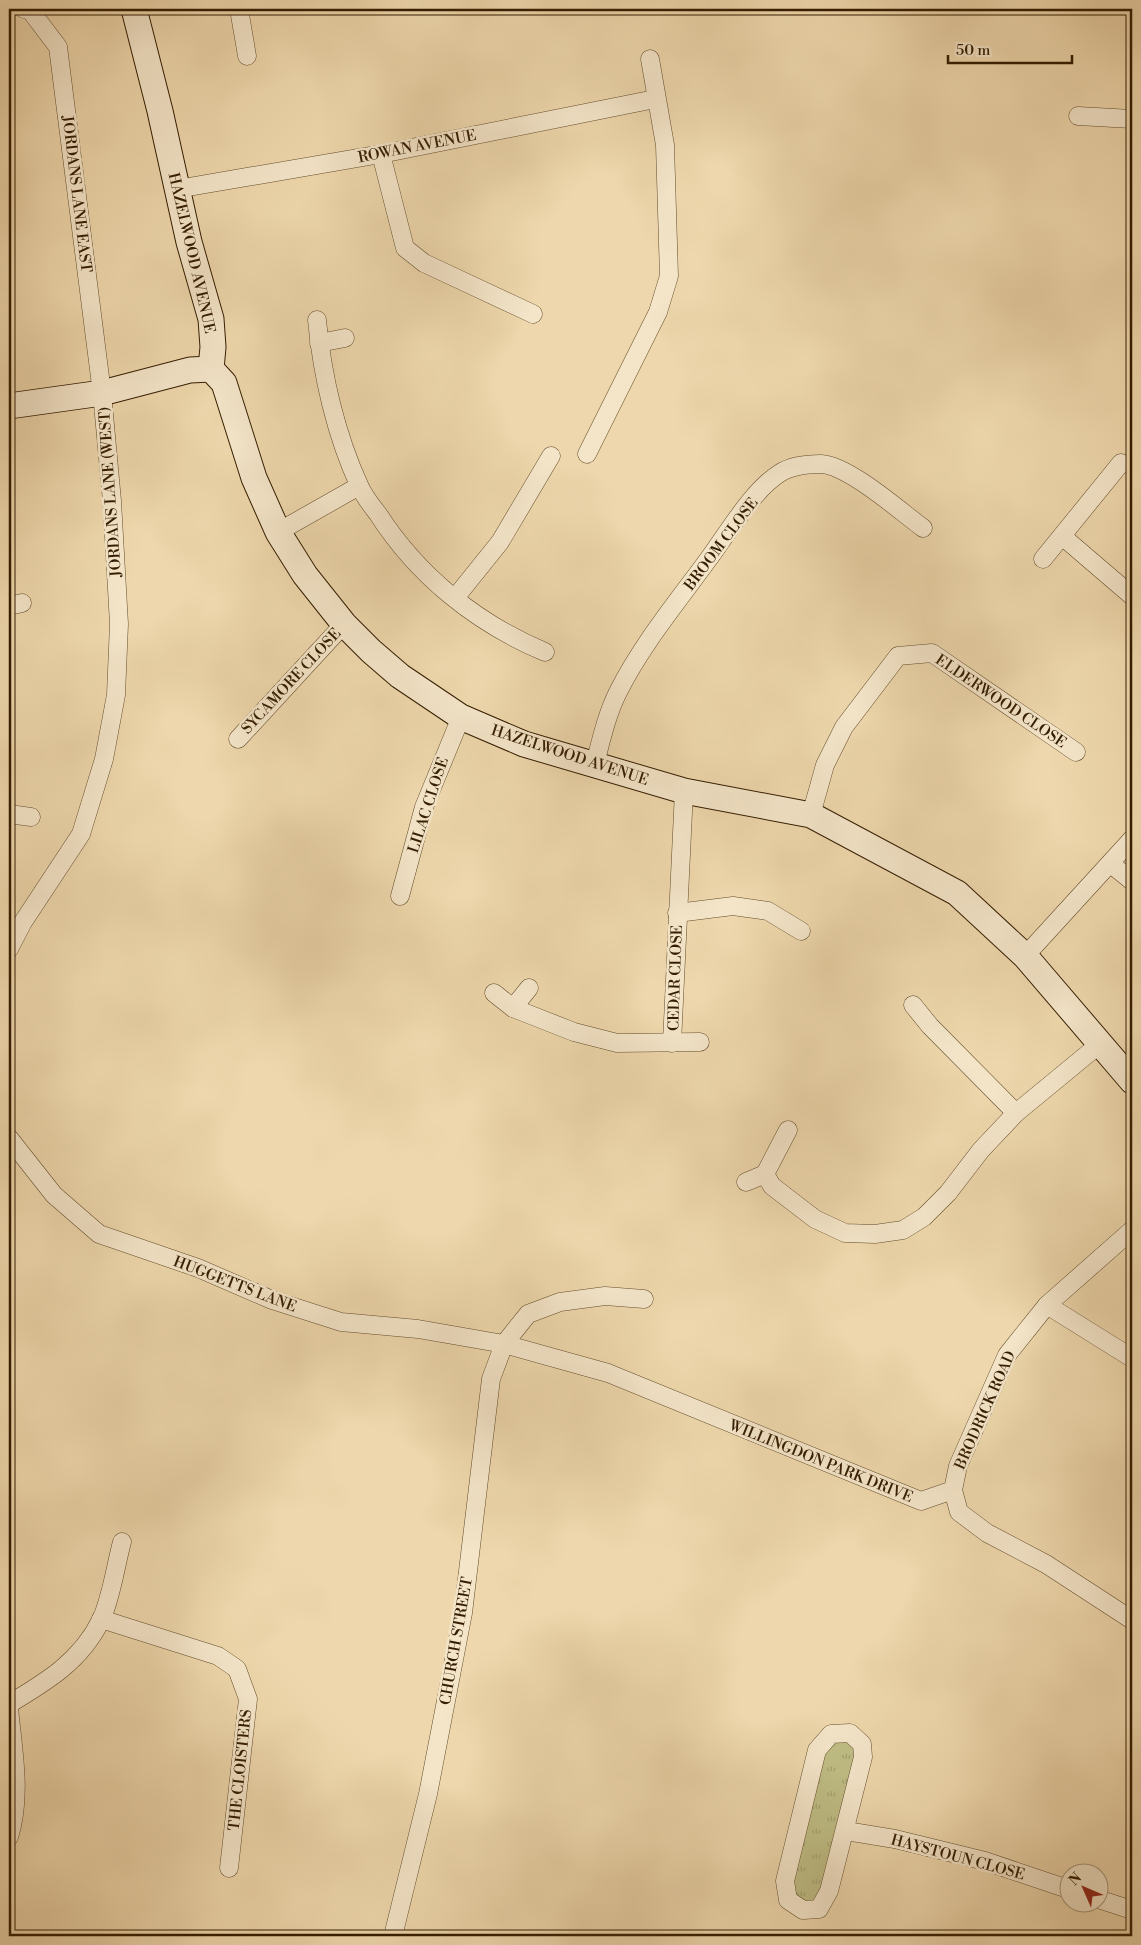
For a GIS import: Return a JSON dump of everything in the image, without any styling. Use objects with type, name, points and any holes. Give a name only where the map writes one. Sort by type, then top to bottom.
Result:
[{"type":"street","name":"JORDANS LANE EAST","points":[[24,9],[30,10],[58,47],[102,393]]},
{"type":"street","name":"HAZELWOOD AVENUE","points":[[134,9],[189,242],[211,320],[211,369],[224,383],[254,478],[278,532],[305,575],[344,624],[370,651],[400,676],[461,717],[524,744],[684,791],[811,815],[957,893],[1025,956],[1132,1081]]},
{"type":"street","points":[[239,9],[247,56]]},
{"type":"street","points":[[587,454],[658,312],[668,276],[664,145],[650,59]]},
{"type":"street","name":"ROWAN AVENUE","points":[[178,189],[381,154],[655,98]]},
{"type":"street","points":[[1078,116],[1132,119]]},
{"type":"street","points":[[381,154],[405,248],[424,262],[532,314]]},
{"type":"street","points":[[317,320],[319,343],[331,402],[359,486],[404,551],[423,573],[481,620],[545,652]]},
{"type":"street","points":[[319,343],[345,338]]},
{"type":"street","points":[[9,406],[102,393],[190,370],[211,369]]},
{"type":"street","name":"JORDANS LANE (WEST)","points":[[9,949],[23,922],[82,834],[104,759],[116,695],[119,624],[112,501],[102,393]]},
{"type":"street","points":[[455,598],[496,549],[551,456]]},
{"type":"street","points":[[1043,559],[1121,463]]},
{"type":"street","name":"BROOM CLOSE","points":[[595,764],[603,732],[617,693],[636,662],[762,487],[780,473],[793,467],[822,464],[839,470],[855,478],[923,528]]},
{"type":"street","points":[[278,532],[359,486]]},
{"type":"street","points":[[1062,536],[1132,596]]},
{"type":"street","name":"SYCAMORE CLOSE","points":[[238,739],[344,624]]},
{"type":"street","name":"ELDERWOOD CLOSE","points":[[811,815],[825,765],[844,727],[898,656],[932,653],[1076,752]]},
{"type":"street","name":"LILAC CLOSE","points":[[400,896],[424,808],[461,717]]},
{"type":"street","name":"CEDAR CLOSE","points":[[672,1043],[684,791]]},
{"type":"street","points":[[9,814],[31,817]]},
{"type":"street","points":[[1025,956],[1132,840]]},
{"type":"street","points":[[1111,864],[1132,881]]},
{"type":"street","name":"CEDAR CLOSE","points":[[677,914],[733,906],[768,911],[801,931]]},
{"type":"street","points":[[513,1008],[529,988]]},
{"type":"street","name":"CEDAR CLOSE","points":[[494,993],[513,1008],[574,1032],[617,1043],[700,1042]]},
{"type":"street","points":[[913,1005],[922,1030],[1016,1113]]},
{"type":"street","points":[[765,1174],[772,1186],[815,1219],[845,1233],[875,1234],[903,1230],[924,1217],[948,1193],[981,1150],[1016,1113],[1101,1043]]},
{"type":"street","points":[[746,1182],[765,1174],[788,1130]]},
{"type":"street","name":"HUGGETTS LANE","points":[[9,1138],[54,1195],[99,1234],[198,1268],[272,1300],[341,1322],[418,1329],[504,1344]]},
{"type":"street","name":"BRODRICK ROAD","points":[[953,1490],[958,1466],[1007,1355],[1047,1305],[1132,1230]]},
{"type":"street","name":"CHURCH STREET","points":[[394,1936],[428,1794],[463,1613],[491,1379],[504,1344],[528,1314],[560,1302],[605,1296],[644,1299]]},
{"type":"street","points":[[1047,1305],[1132,1358]]},
{"type":"street","name":"WILLINGDON PARK DRIVE","points":[[504,1344],[608,1373],[921,1502],[953,1490]]},
{"type":"street","points":[[953,1490],[959,1512],[987,1533],[1046,1564],[1132,1620]]},
{"type":"street","points":[[9,1704],[56,1676],[82,1649],[101,1619],[122,1542]]},
{"type":"street","name":"THE CLOISTERS","points":[[101,1619],[218,1656],[237,1670],[248,1699],[229,1868]]},
{"type":"street","points":[[9,1708],[16,1776],[12,1828],[9,1837]]},
{"type":"street","points":[[850,1733],[862,1744],[863,1757],[846,1831],[829,1892],[819,1908],[803,1910],[788,1900],[785,1882],[817,1750],[831,1734],[850,1733]]},
{"type":"street","name":"HAYSTOUN CLOSE","points":[[846,1831],[895,1839],[985,1861],[1058,1887]]},
{"type":"street","points":[[1108,1902],[1132,1910]]},
{"type":"green space","points":[[831,1734],[862,1744],[819,1909],[788,1900],[817,1750]]}]
